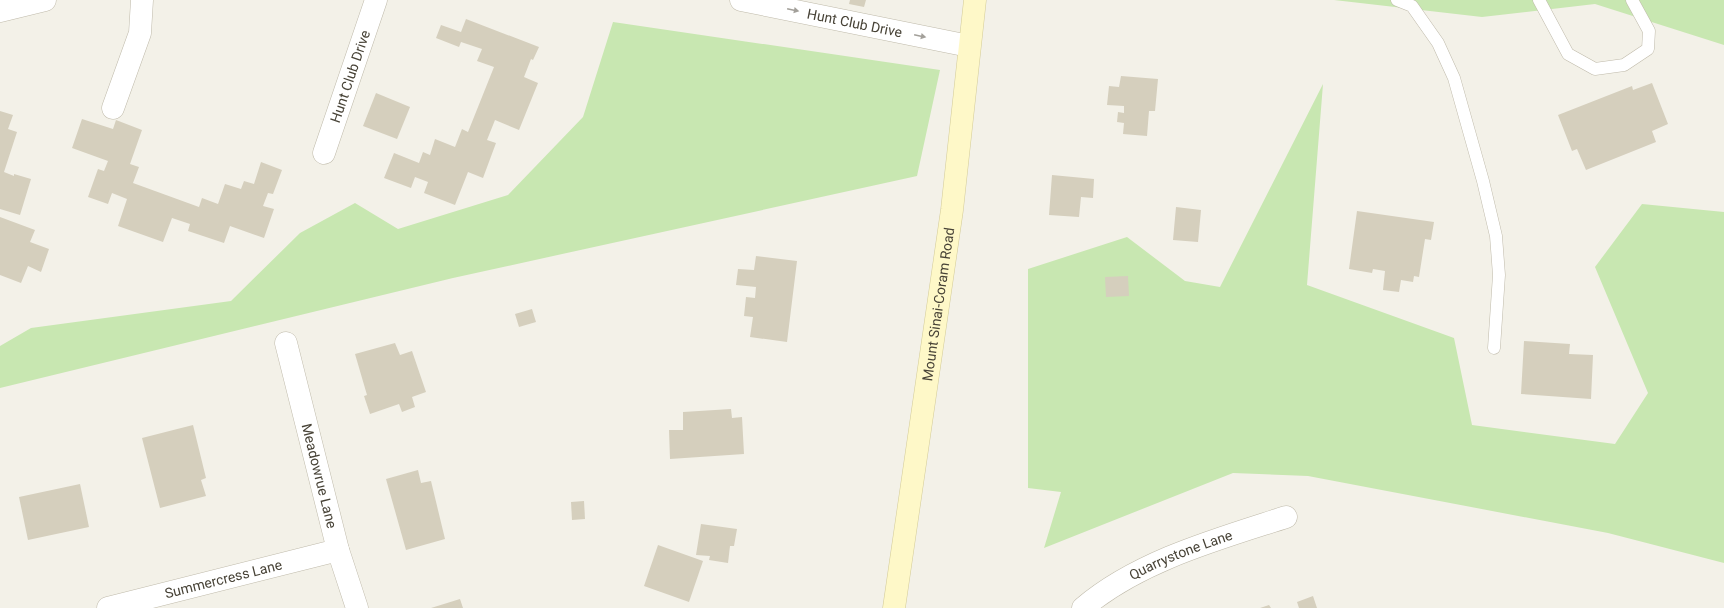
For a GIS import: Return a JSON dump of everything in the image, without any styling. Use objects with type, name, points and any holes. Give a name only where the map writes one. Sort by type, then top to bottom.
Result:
[{"type":"main road","name":"Mount Sinai-Coram Road","points":[[894,608],[952,210],[974,0]]},
{"type":"street","points":[[0,11],[45,0]]},
{"type":"street","points":[[113,108],[140,33],[142,0]]},
{"type":"street","name":"Hunt Club Drive","points":[[324,153],[376,0]]},
{"type":"street","name":"Hunt Club Drive","points":[[741,0],[969,46]]},
{"type":"street","name":"Meadowrue Lane","points":[[286,343],[338,550],[357,608]]},
{"type":"street","name":"Quarrystone Lane","points":[[1083,608],[1098,595],[1155,564],[1222,538],[1286,517]]},
{"type":"street","name":"Summercress Lane","points":[[108,608],[338,550]]},
{"type":"lane","points":[[1397,0],[1412,6],[1438,43],[1454,78],[1483,181],[1496,236],[1499,276],[1494,348]]},
{"type":"lane","points":[[1539,0],[1568,54],[1595,69],[1624,65],[1648,49],[1649,30],[1632,0]]},
{"type":"green space","points":[[1334,0],[1724,0],[1724,45],[1595,4],[1482,17]]},
{"type":"green space","points":[[613,22],[940,70],[917,176],[453,278],[0,388],[0,346],[31,328],[231,301],[300,233],[355,203],[398,229],[508,195],[583,117]]},
{"type":"green space","points":[[1323,84],[1307,285],[1454,338],[1472,425],[1615,444],[1648,393],[1595,267],[1642,204],[1724,212],[1724,563],[1608,533],[1308,476],[1233,473],[1044,548],[1061,492],[1028,488],[1028,269],[1127,237],[1185,281],[1220,287]]},
{"type":"building","points":[[850,0],[866,0],[864,7],[849,4]]},
{"type":"building","points":[[466,19],[539,47],[533,60],[531,59],[524,77],[538,83],[519,130],[495,120],[487,140],[496,143],[483,178],[468,172],[455,205],[424,193],[428,182],[415,177],[411,188],[384,178],[394,153],[419,163],[423,152],[430,155],[435,139],[455,147],[462,129],[468,132],[494,67],[477,61],[482,49],[461,42],[459,47],[436,38],[441,25],[461,32]]},
{"type":"building","points":[[1121,76],[1158,79],[1155,111],[1149,111],[1147,136],[1123,134],[1124,123],[1117,122],[1118,112],[1124,113],[1124,106],[1107,105],[1109,86],[1119,87]]},
{"type":"building","points":[[1652,83],[1668,124],[1652,131],[1656,142],[1586,170],[1577,149],[1572,151],[1558,115],[1632,86],[1633,90]]},
{"type":"building","points":[[376,93],[410,107],[397,139],[363,126]]},
{"type":"building","points":[[0,111],[13,115],[8,129],[17,132],[4,172],[14,176],[14,174],[31,179],[20,215],[0,209]]},
{"type":"building","points":[[82,119],[113,129],[116,120],[142,130],[130,164],[139,167],[133,183],[199,207],[202,198],[218,204],[225,184],[241,189],[244,181],[254,184],[261,162],[282,170],[273,194],[268,193],[263,206],[274,209],[264,238],[230,226],[224,243],[188,231],[190,224],[172,218],[163,242],[118,226],[127,199],[112,193],[108,204],[88,197],[98,169],[104,171],[108,161],[72,148]]},
{"type":"building","points":[[1052,175],[1094,179],[1093,198],[1081,197],[1079,217],[1049,215]]},
{"type":"building","points":[[1176,207],[1201,210],[1198,242],[1173,240]]},
{"type":"building","points":[[1357,211],[1434,222],[1431,240],[1425,239],[1419,277],[1414,276],[1413,282],[1401,280],[1399,292],[1383,290],[1385,271],[1373,269],[1372,273],[1349,269]]},
{"type":"building","points":[[0,217],[35,230],[30,242],[49,249],[41,272],[28,266],[21,283],[0,275]]},
{"type":"building","points":[[756,256],[797,261],[787,342],[750,337],[753,317],[744,316],[746,297],[755,298],[756,287],[736,285],[738,269],[754,270]]},
{"type":"building","points":[[1128,276],[1129,296],[1106,297],[1105,277]]},
{"type":"building","points":[[532,309],[536,322],[519,327],[515,314]]},
{"type":"building","points":[[1524,341],[1570,344],[1569,354],[1593,355],[1591,399],[1521,394]]},
{"type":"building","points":[[395,343],[400,355],[412,351],[426,392],[412,397],[415,407],[402,412],[399,404],[370,414],[364,396],[367,395],[355,354]]},
{"type":"building","points":[[731,409],[732,418],[742,417],[744,454],[670,459],[669,430],[683,430],[683,412]]},
{"type":"building","points":[[193,425],[206,478],[201,480],[206,496],[160,508],[142,438]]},
{"type":"building","points":[[418,470],[421,483],[431,481],[445,539],[406,550],[386,479]]},
{"type":"building","points":[[80,484],[89,527],[28,540],[19,497]]},
{"type":"building","points":[[584,501],[585,519],[572,520],[571,502]]},
{"type":"building","points":[[701,524],[737,529],[734,546],[730,546],[728,563],[709,560],[710,556],[696,555]]},
{"type":"building","points":[[658,545],[703,561],[689,602],[644,586]]},
{"type":"building","points":[[1313,596],[1317,608],[1299,608],[1297,602]]},
{"type":"building","points":[[460,599],[463,608],[431,608]]},
{"type":"building","points":[[1269,605],[1271,608],[1260,608]]}]
